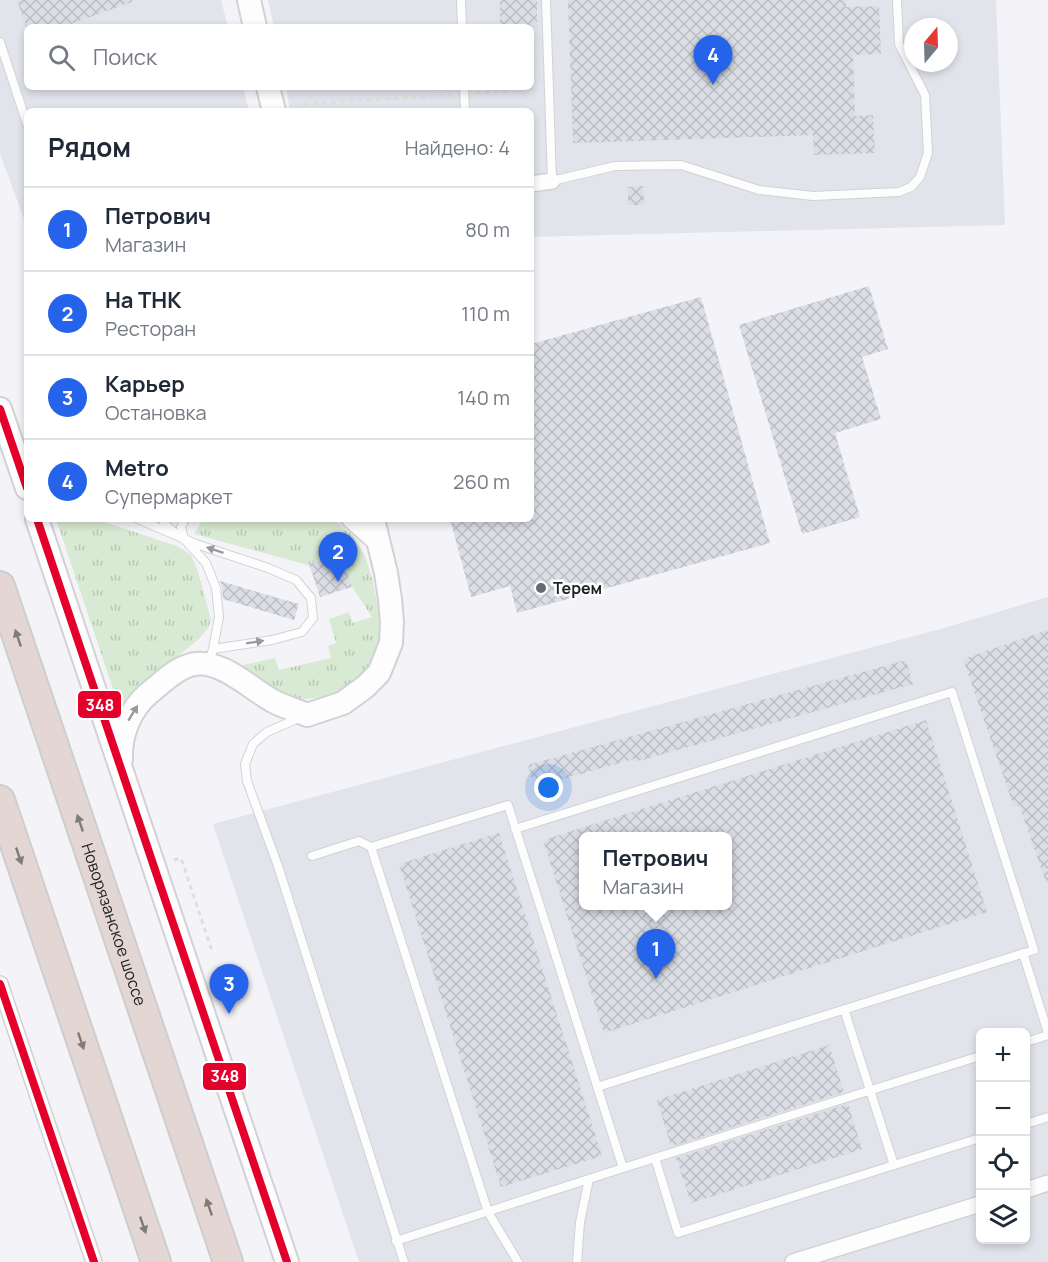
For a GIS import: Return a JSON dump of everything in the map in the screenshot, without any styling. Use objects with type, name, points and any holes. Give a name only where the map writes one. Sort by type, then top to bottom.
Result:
[{"type":"highway","name":"Новорязанское шоссе","points":[[0,586],[228,1262]]},
{"type":"highway","points":[[0,800],[156,1262]]},
{"type":"street","points":[[249,0],[254,24]]},
{"type":"street","points":[[269,90],[273,108]]},
{"type":"street","points":[[534,184],[552,181]]},
{"type":"street","points":[[0,409],[21,459]]},
{"type":"street","points":[[38,522],[287,1262]]},
{"type":"street","points":[[352,522],[380,547]]},
{"type":"street","points":[[122,769],[121,747],[125,728],[132,713],[143,699],[176,671],[211,656],[219,667],[274,702],[307,715],[343,702],[365,687],[379,673],[391,643],[392,622],[386,573],[375,522]]},
{"type":"street","points":[[0,984],[94,1262]]},
{"type":"street","points":[[1030,1189],[1048,1183]]},
{"type":"street","points":[[793,1262],[976,1206]]},
{"type":"lane","points":[[461,0],[462,24]]},
{"type":"lane","points":[[546,0],[552,181],[615,166],[681,165],[759,190],[813,196],[899,192],[911,187],[920,177],[928,153],[925,95],[899,44],[897,0]]},
{"type":"lane","points":[[0,42],[24,114]]},
{"type":"lane","points":[[464,90],[465,108]]},
{"type":"lane","points":[[145,522],[184,540],[268,568],[296,580],[311,598],[313,618],[302,632],[211,656],[219,617],[216,588],[206,563],[184,540],[164,522]]},
{"type":"lane","points":[[184,522],[182,527],[184,540]]},
{"type":"lane","points":[[515,829],[952,692],[1034,950],[597,1087]]},
{"type":"lane","points":[[307,715],[267,732],[253,744],[245,764],[247,782],[278,866],[404,1262]]},
{"type":"lane","points":[[312,856],[359,841],[371,847],[508,805],[623,1168]]},
{"type":"lane","points":[[371,847],[488,1212],[518,1262]]},
{"type":"lane","points":[[1023,953],[1048,1034],[1030,1041]]},
{"type":"lane","points":[[844,1009],[894,1165]]},
{"type":"lane","points":[[396,1240],[976,1058]]},
{"type":"lane","points":[[1030,1123],[1048,1117]]},
{"type":"lane","points":[[655,1158],[678,1233],[976,1140]]},
{"type":"lane","points":[[577,1262],[580,1222],[589,1179]]},
{"type":"path","points":[[534,89],[549,89]]},
{"type":"path","points":[[304,104],[464,90]]},
{"type":"path","points":[[172,861],[181,858],[213,954]]},
{"type":"shaded area","points":[[0,0],[221,0],[227,24],[24,24],[24,90],[244,90],[248,108],[24,108],[24,219],[0,154]]},
{"type":"shaded area","points":[[268,0],[996,0],[1005,225],[534,237],[534,108],[290,108],[286,90],[534,90],[534,24],[273,24]]},
{"type":"shaded area","points":[[1048,597],[1048,1262],[359,1262],[213,824],[944,628]]},
{"type":"green space","points":[[57,522],[104,522],[177,546],[191,555],[198,571],[211,620],[208,628],[198,640],[127,703],[119,707]]},
{"type":"green space","points":[[201,522],[337,522],[353,536],[365,556],[383,632],[377,652],[363,674],[336,692],[321,697],[280,698],[239,666],[275,658],[279,670],[331,658],[328,646],[336,643],[329,619],[349,612],[353,623],[372,617],[352,587],[341,553],[310,563],[315,567],[194,534]]},
{"type":"building","points":[[17,0],[132,0],[132,2],[70,24],[25,24]]},
{"type":"building","points":[[500,0],[537,0],[537,27],[534,27],[534,24],[500,24]]},
{"type":"building","points":[[568,0],[846,0],[846,7],[879,6],[881,54],[853,55],[855,116],[873,115],[875,153],[814,155],[813,135],[573,143]]},
{"type":"building","points":[[643,186],[644,205],[628,205],[628,187]]},
{"type":"building","points":[[869,286],[888,349],[862,357],[881,419],[835,433],[860,517],[802,534],[739,325]]},
{"type":"building","points":[[701,297],[770,543],[517,613],[510,586],[471,597],[451,522],[534,522],[534,343]]},
{"type":"building","points":[[341,553],[352,587],[320,597],[309,564]]},
{"type":"building","points":[[220,581],[299,604],[294,620],[223,599]]},
{"type":"building","points":[[1048,630],[1048,882],[1046,882],[1019,805],[1014,807],[963,659]]},
{"type":"building","points":[[906,660],[913,684],[635,762],[634,759],[534,787],[528,765]]},
{"type":"building","points":[[926,720],[987,912],[604,1033],[543,840]]},
{"type":"building","points":[[499,833],[602,1156],[501,1187],[399,864]]},
{"type":"building","points":[[829,1045],[844,1092],[673,1146],[672,1142],[670,1143],[657,1100]]},
{"type":"building","points":[[848,1104],[862,1149],[691,1203],[676,1158]]},
{"type":"transit line","name":"348","points":[[0,409],[24,479]]},
{"type":"transit line","name":"348","points":[[38,522],[287,1262]]},
{"type":"transit line","name":"348","points":[[0,984],[94,1262]]},
{"type":"place","name":"Metro","points":[[713,85]]},
{"type":"place","name":"На ТНК","points":[[338,582]]},
{"type":"place","name":"Терем","points":[[541,588]]},
{"type":"place","name":"Петрович","points":[[656,979]]},
{"type":"place","name":"Карьер","points":[[229,1014]]}]
